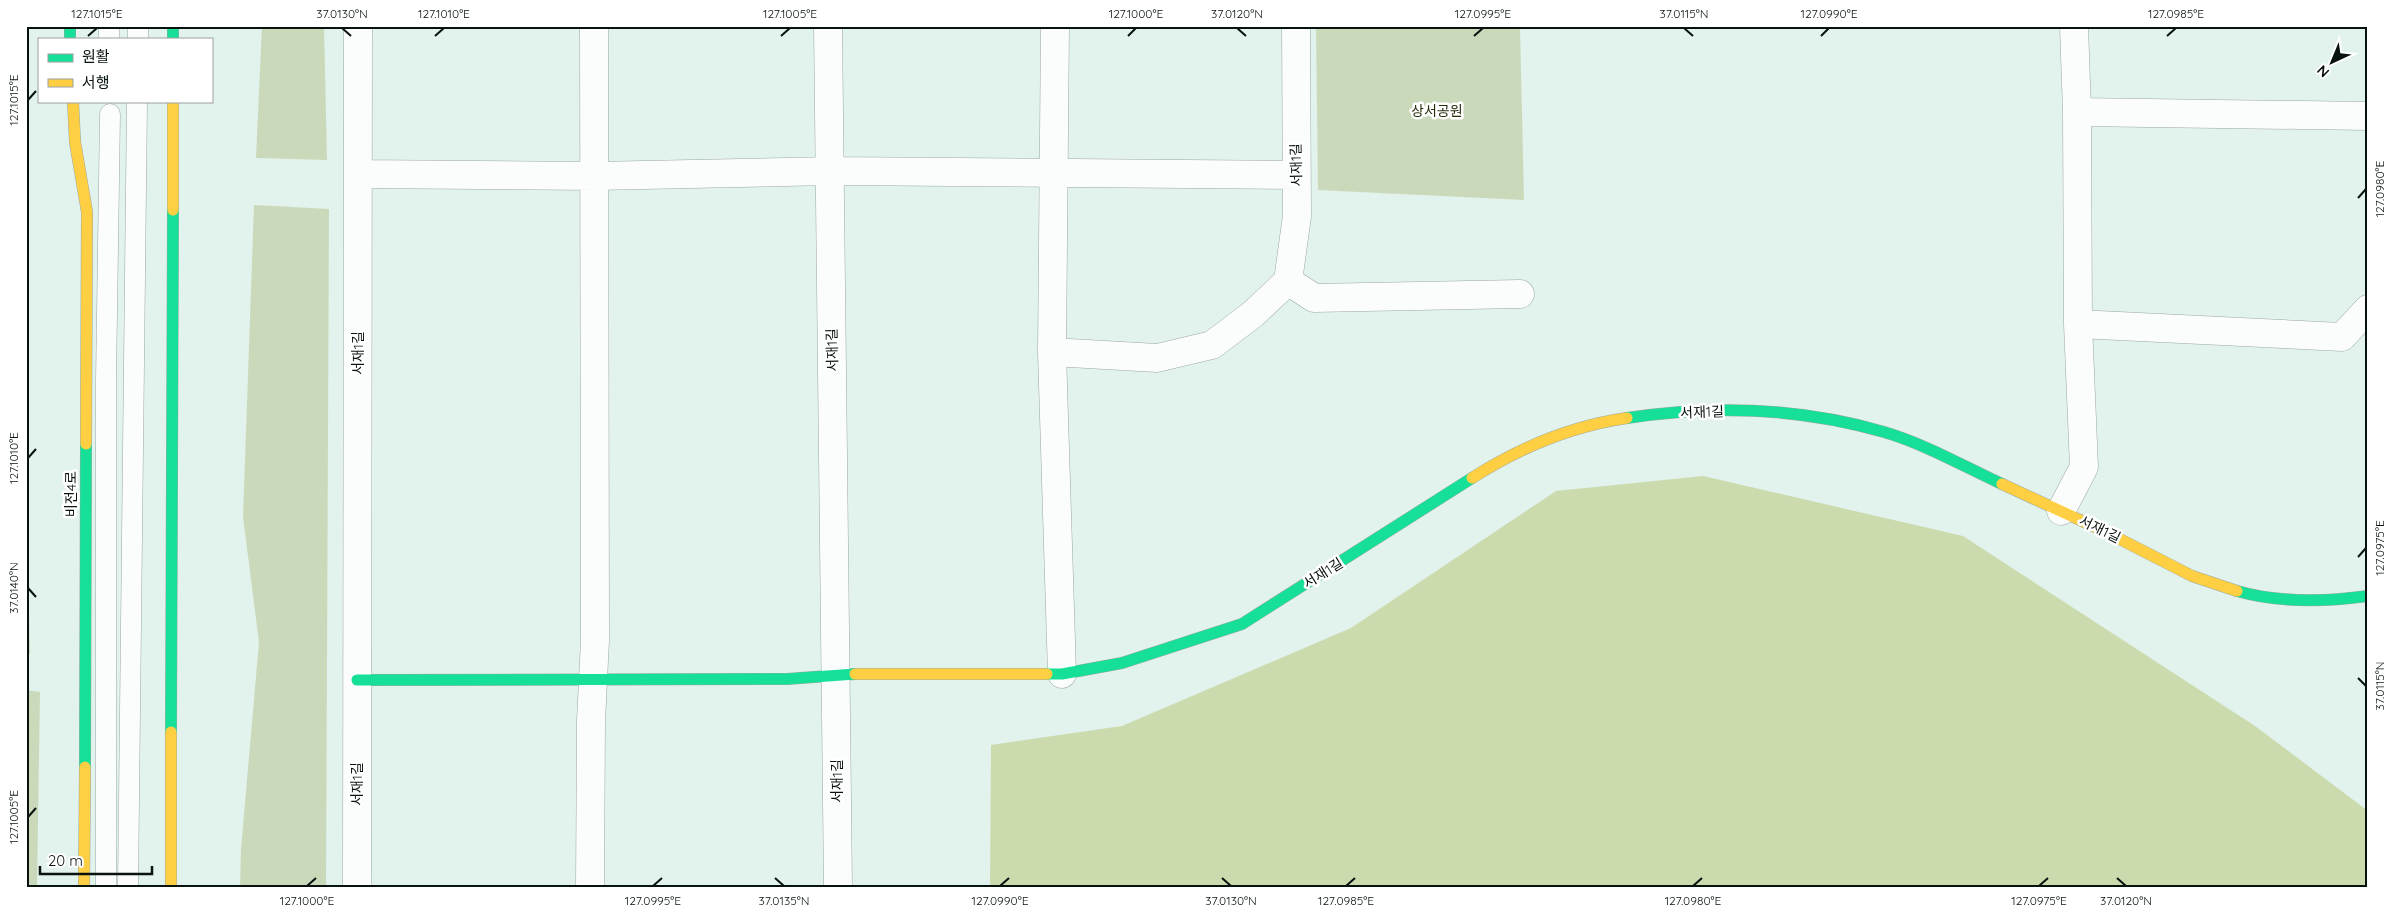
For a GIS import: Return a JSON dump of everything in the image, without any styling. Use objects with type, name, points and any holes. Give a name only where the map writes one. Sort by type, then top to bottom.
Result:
[{"type":"street","name":"서재1길","points":[[357,888],[358,26]]},
{"type":"street","points":[[590,888],[592,680],[595,640],[594,26]]},
{"type":"street","name":"서재1길","points":[[828,26],[838,888]]},
{"type":"street","points":[[1054,26],[1052,352],[1062,674]]},
{"type":"street","name":"서재1길","points":[[1288,281],[1297,216],[1296,26]]},
{"type":"street","points":[[2061,511],[2084,467],[2078,324],[2077,112],[2074,26]]},
{"type":"street","name":"비전4로","points":[[73,102],[75,142],[86,212],[84,888]]},
{"type":"street","points":[[171,888],[173,102]]},
{"type":"street","points":[[2077,112],[2368,116]]},
{"type":"street","points":[[359,174],[594,176],[830,171],[1296,175]]},
{"type":"street","points":[[1052,352],[1157,358],[1212,345],[1253,314],[1288,281],[1314,298],[1520,294]]},
{"type":"street","points":[[2078,324],[2342,338],[2368,309]]},
{"type":"street","name":"서재1길","points":[[356,680],[592,680],[787,678],[835,674],[1062,674],[1122,663],[1242,624],[1499,461],[1536,443],[1578,428],[1626,417],[1677,412],[1730,411],[1785,414],[1839,422],[1886,433],[1933,452],[2061,511],[2206,582],[2256,595],[2304,600],[2349,599],[2368,596]]},
{"type":"lane","points":[[128,888],[137,102]]},
{"type":"lane","points":[[86,212],[110,108]]},
{"type":"lane","points":[[106,888],[106,380],[110,108]]},
{"type":"green space","points":[[262,26],[324,26],[327,160],[256,158]]},
{"type":"green space","name":"상서공원","points":[[1316,26],[1520,26],[1524,200],[1318,190]]},
{"type":"green space","points":[[254,205],[329,209],[326,888],[240,888],[241,849],[259,642],[243,517]]},
{"type":"green space","points":[[1703,476],[1963,536],[2255,726],[2368,811],[2368,888],[990,888],[991,745],[1122,726],[1351,628],[1556,491]]},
{"type":"green space","points":[[26,480],[30,654],[26,654]]},
{"type":"green space","points":[[26,690],[40,692],[37,888],[26,888]]},
{"type":"traffic: fast","points":[[70,26],[70,38]]},
{"type":"traffic: fast","points":[[173,26],[173,38]]},
{"type":"traffic: fast","points":[[171,732],[173,210]]},
{"type":"traffic: fast","points":[[1627,418],[1691,411],[1724,410],[1756,411],[1821,418],[1853,424],[1899,437],[1929,449],[2002,484]]},
{"type":"traffic: fast","points":[[85,767],[86,444]]},
{"type":"traffic: fast","points":[[1047,674],[1062,674],[1122,663],[1242,624],[1472,478]]},
{"type":"traffic: fast","points":[[2237,591],[2269,598],[2302,600],[2368,596]]},
{"type":"traffic: fast","points":[[357,680],[787,679],[855,674]]},
{"type":"traffic: slow","points":[[73,102],[75,142],[87,212],[86,444]]},
{"type":"traffic: slow","points":[[173,102],[173,210]]},
{"type":"traffic: slow","points":[[1472,478],[1508,457],[1546,440],[1586,427],[1627,418]]},
{"type":"traffic: slow","points":[[2002,484],[2106,532],[2192,576],[2237,591]]},
{"type":"traffic: slow","points":[[855,674],[1047,674]]},
{"type":"traffic: slow","points":[[171,732],[171,888]]},
{"type":"traffic: slow","points":[[84,888],[85,767]]}]
